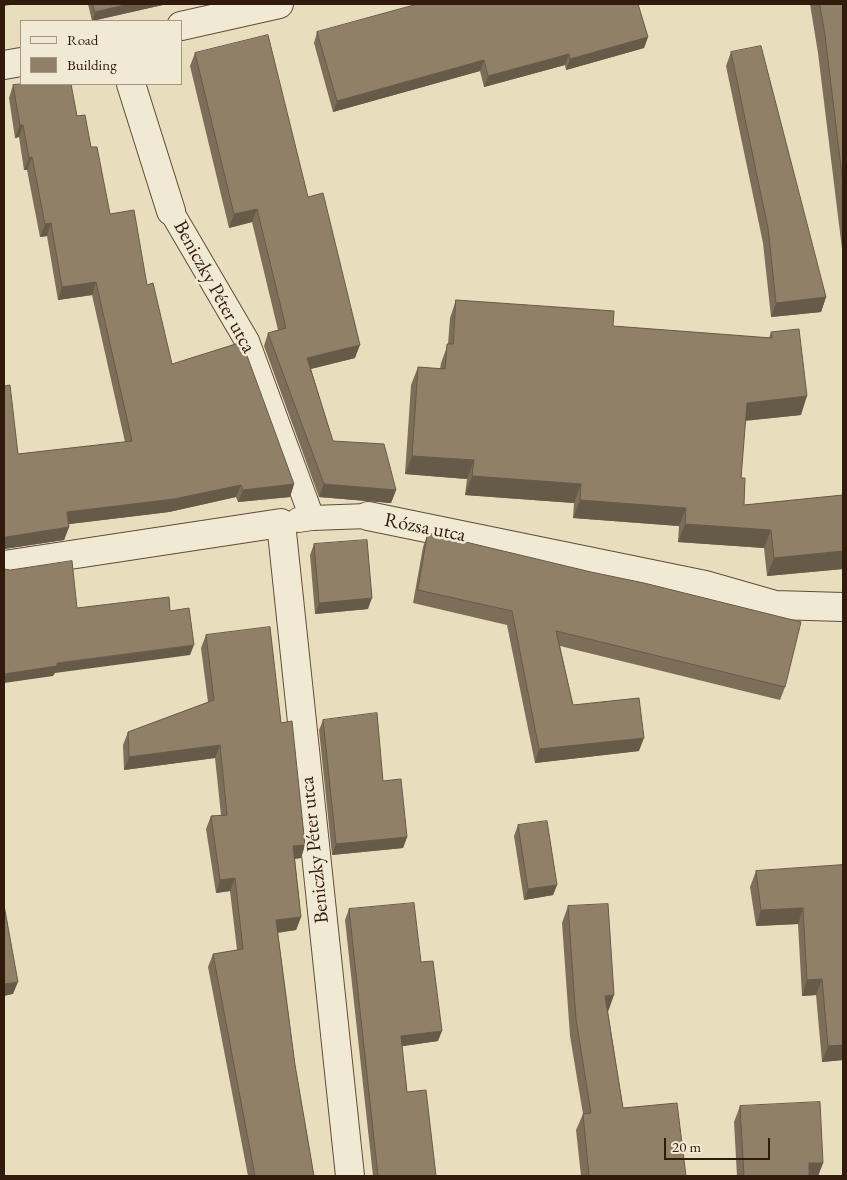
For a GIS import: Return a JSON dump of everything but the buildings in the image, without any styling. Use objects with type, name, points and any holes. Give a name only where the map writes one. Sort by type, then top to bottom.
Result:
[{"type":"street","points":[[182,26],[279,4]]},
{"type":"street","points":[[4,65],[20,62]]},
{"type":"street","name":"Beniczky Péter utca","points":[[131,85],[171,210],[247,340],[312,518]]},
{"type":"street","name":"Rózsa utca","points":[[4,565],[312,518],[368,516],[705,584],[775,605],[843,607]]},
{"type":"street","name":"Beniczky Péter utca","points":[[282,524],[350,1176]]}]
